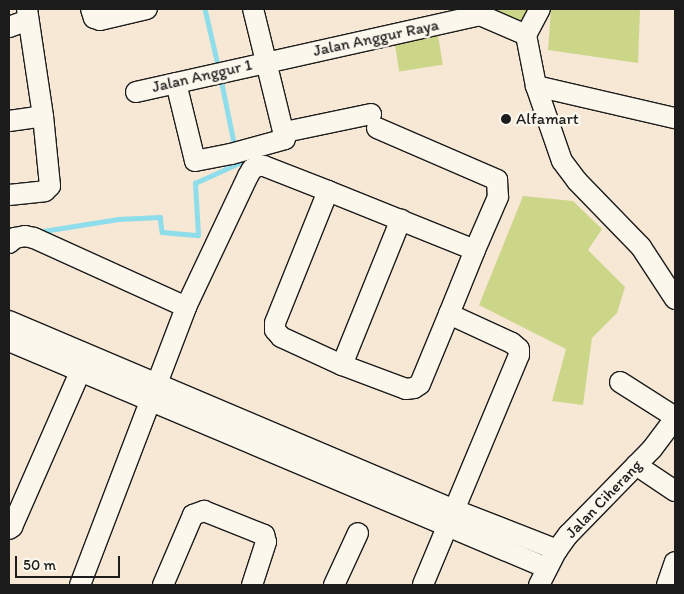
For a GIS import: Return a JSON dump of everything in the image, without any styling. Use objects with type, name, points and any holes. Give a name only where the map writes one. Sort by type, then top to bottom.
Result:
[{"type":"street","points":[[91,9],[94,18],[100,20],[147,9]]},
{"type":"street","points":[[176,83],[193,159],[199,162],[286,139],[253,9]]},
{"type":"street","points":[[540,9],[526,35],[536,86],[562,161],[577,181],[641,247],[675,299]]},
{"type":"street","name":"Jalan Anggur Raya","points":[[266,61],[479,12],[526,35]]},
{"type":"street","points":[[9,28],[28,14],[43,116],[50,186],[45,191],[9,195]]},
{"type":"street","name":"Jalan Anggur 1","points":[[138,91],[266,61]]},
{"type":"street","points":[[536,86],[675,118]]},
{"type":"street","points":[[9,121],[43,116]]},
{"type":"street","points":[[285,132],[374,121],[497,180],[498,197],[420,384],[414,388],[406,389],[342,365],[280,337],[275,330],[275,323],[328,191]]},
{"type":"street","points":[[80,585],[186,307],[252,169],[264,166],[475,250]]},
{"type":"street","points":[[342,365],[401,219]]},
{"type":"street","points":[[9,243],[16,238],[25,236],[34,238],[186,307]]},
{"type":"street","points":[[424,585],[520,352],[517,346],[512,343],[449,314]]},
{"type":"street","points":[[9,328],[80,372],[153,392]]},
{"type":"street","points":[[9,328],[153,392],[452,518],[557,550]]},
{"type":"street","points":[[9,529],[12,527],[80,372]]},
{"type":"street","points":[[620,382],[675,418]]},
{"type":"street","name":"Jalan Ciherang","points":[[543,577],[557,550],[578,524],[662,437],[675,418]]},
{"type":"street","points":[[636,465],[675,491]]},
{"type":"street","points":[[163,585],[193,515],[204,511],[264,535],[266,542],[252,585]]},
{"type":"street","points":[[452,518],[543,577]]},
{"type":"street","points":[[334,585],[358,533]]},
{"type":"street","points":[[666,585],[675,562]]},
{"type":"green space","points":[[478,9],[540,9],[526,35]]},
{"type":"green space","points":[[551,9],[640,10],[638,63],[548,50]]},
{"type":"green space","points":[[438,35],[443,65],[399,72],[395,42]]},
{"type":"green space","points":[[523,196],[573,201],[602,229],[588,250],[625,287],[617,313],[592,338],[583,405],[552,401],[566,349],[479,305]]},
{"type":"waterway","points":[[205,9],[219,69]]},
{"type":"waterway","points":[[221,79],[235,147]]},
{"type":"waterway","points":[[37,232],[118,219],[160,217],[162,232],[198,235],[195,183],[239,163],[237,157]]},
{"type":"place","name":"Alfamart","points":[[506,119]]}]
